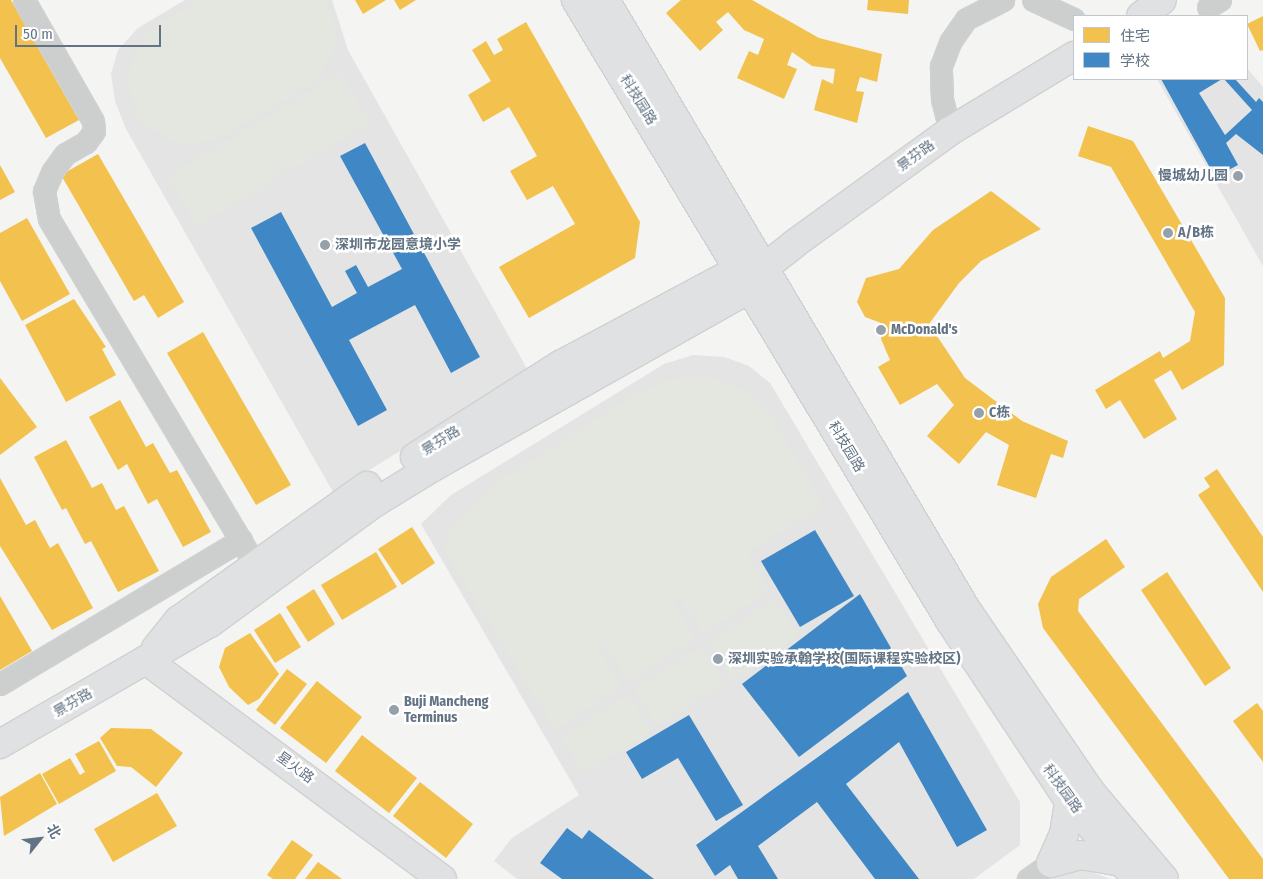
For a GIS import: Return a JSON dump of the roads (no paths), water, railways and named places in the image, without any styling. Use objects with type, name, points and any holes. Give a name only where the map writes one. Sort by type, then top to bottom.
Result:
[{"type":"street","points":[[24,0],[93,121],[94,130],[86,142],[65,154],[52,172],[44,191],[49,219],[256,565]]},
{"type":"street","name":"科技园路","points":[[576,0],[1026,701],[1109,818],[1164,879]]},
{"type":"street","name":"科技园路","points":[[605,0],[752,275],[950,621],[1069,801],[1129,870]]},
{"type":"street","points":[[950,132],[942,100],[941,66],[950,42],[966,19],[1003,0]]},
{"type":"street","points":[[1033,0],[1073,19]]},
{"type":"street","points":[[1142,15],[1162,0]]},
{"type":"street","name":"景芬路","points":[[0,744],[210,623],[371,505],[752,275],[950,132],[1073,57]]},
{"type":"street","name":"景芬路","points":[[146,660],[179,620],[364,488],[560,365],[752,275]]},
{"type":"street","points":[[0,684],[241,540]]},
{"type":"street","name":"星火路","points":[[146,660],[442,879]]},
{"type":"street","points":[[1051,863],[1064,834],[1069,801]]},
{"type":"street","points":[[1028,879],[1051,863],[1081,855],[1129,870]]},
{"type":"place","name":"慢城幼儿园","points":[[1238,176]]},
{"type":"place","name":"A/B栋","points":[[1168,233]]},
{"type":"place","name":"深圳市龙园意境小学","points":[[325,245]]},
{"type":"place","name":"McDonald's","points":[[881,330]]},
{"type":"place","name":"C栋","points":[[979,413]]},
{"type":"place","name":"深圳实验承翰学校(国际课程实验校区)","points":[[718,659]]},
{"type":"place","name":"Buji Mancheng Terminus","points":[[394,710]]}]
